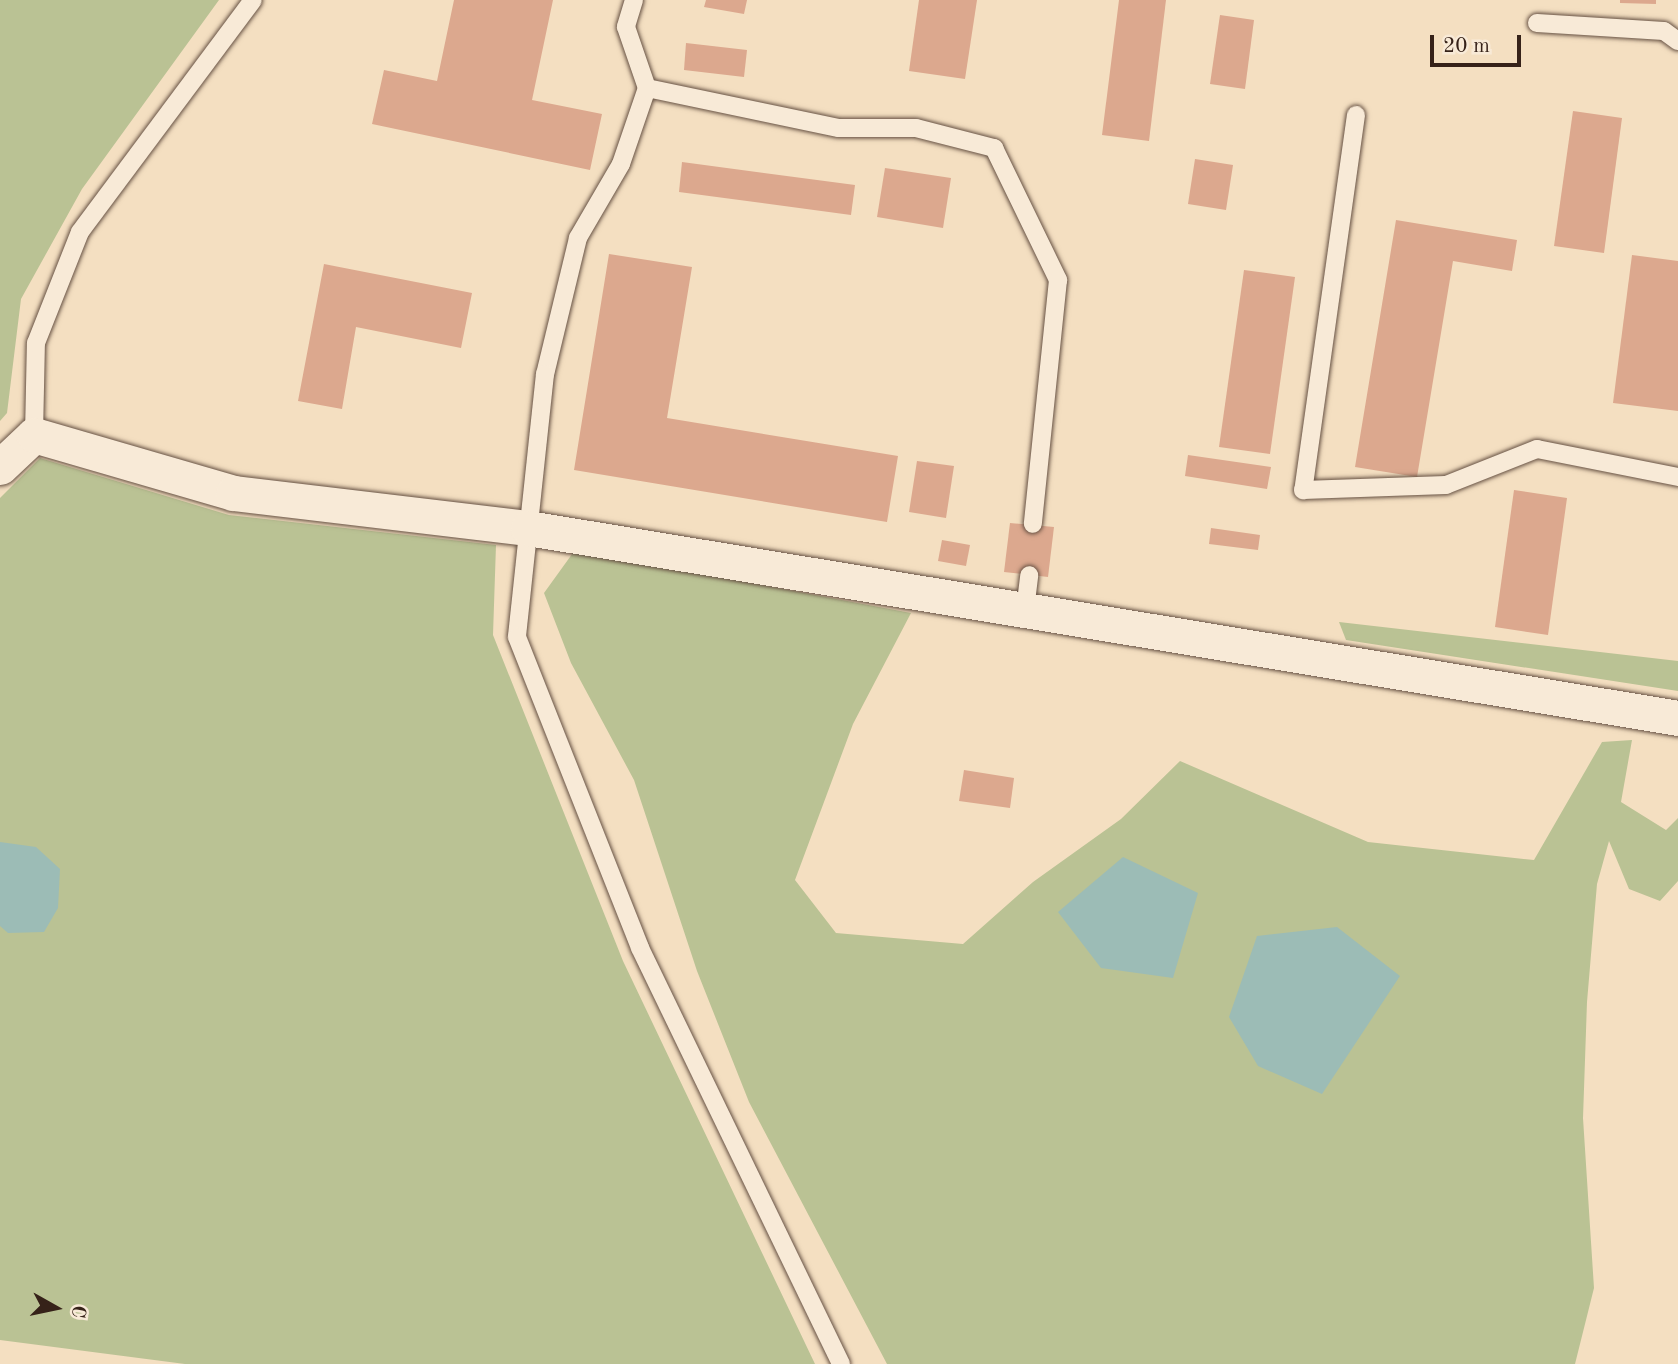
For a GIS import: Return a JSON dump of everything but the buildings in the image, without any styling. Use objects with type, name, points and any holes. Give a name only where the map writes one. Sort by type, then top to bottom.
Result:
[{"type":"street","points":[[0,467],[34,435],[233,493],[528,528],[1678,718]]},
{"type":"lane","points":[[34,435],[36,343],[80,232],[253,0]]},
{"type":"lane","points":[[634,0],[626,27],[647,88],[621,164],[578,238],[545,374],[517,637],[640,948],[841,1364]]},
{"type":"lane","points":[[1537,23],[1664,31],[1678,41]]},
{"type":"lane","points":[[647,88],[839,128],[916,128],[994,148],[1058,280],[1033,524]]},
{"type":"lane","points":[[1356,115],[1303,491],[1446,485],[1537,449],[1678,477]]},
{"type":"lane","points":[[1025,610],[1029,575]]},
{"type":"green space","points":[[0,0],[219,0],[82,189],[21,299],[7,413],[0,421]]},
{"type":"green space","points":[[40,458],[229,515],[496,545],[493,635],[623,961],[815,1364],[185,1364],[0,1340],[0,498]]},
{"type":"green space","points":[[575,550],[911,613],[853,724],[795,880],[836,933],[963,944],[1033,882],[1121,819],[1180,761],[1368,842],[1534,860],[1602,742],[1632,740],[1621,802],[1666,830],[1678,818],[1678,881],[1660,901],[1629,889],[1609,841],[1597,884],[1587,1002],[1583,1118],[1594,1288],[1575,1364],[887,1364],[749,1102],[697,971],[634,780],[571,663],[544,593]]},
{"type":"green space","points":[[1339,622],[1678,661],[1678,691],[1346,640]]},
{"type":"water","points":[[0,842],[36,847],[60,869],[58,908],[44,932],[8,933],[0,926]]},
{"type":"water","points":[[1123,857],[1198,893],[1173,978],[1101,968],[1058,912]]},
{"type":"water","points":[[1337,927],[1400,976],[1322,1094],[1258,1066],[1229,1017],[1257,936]]}]
